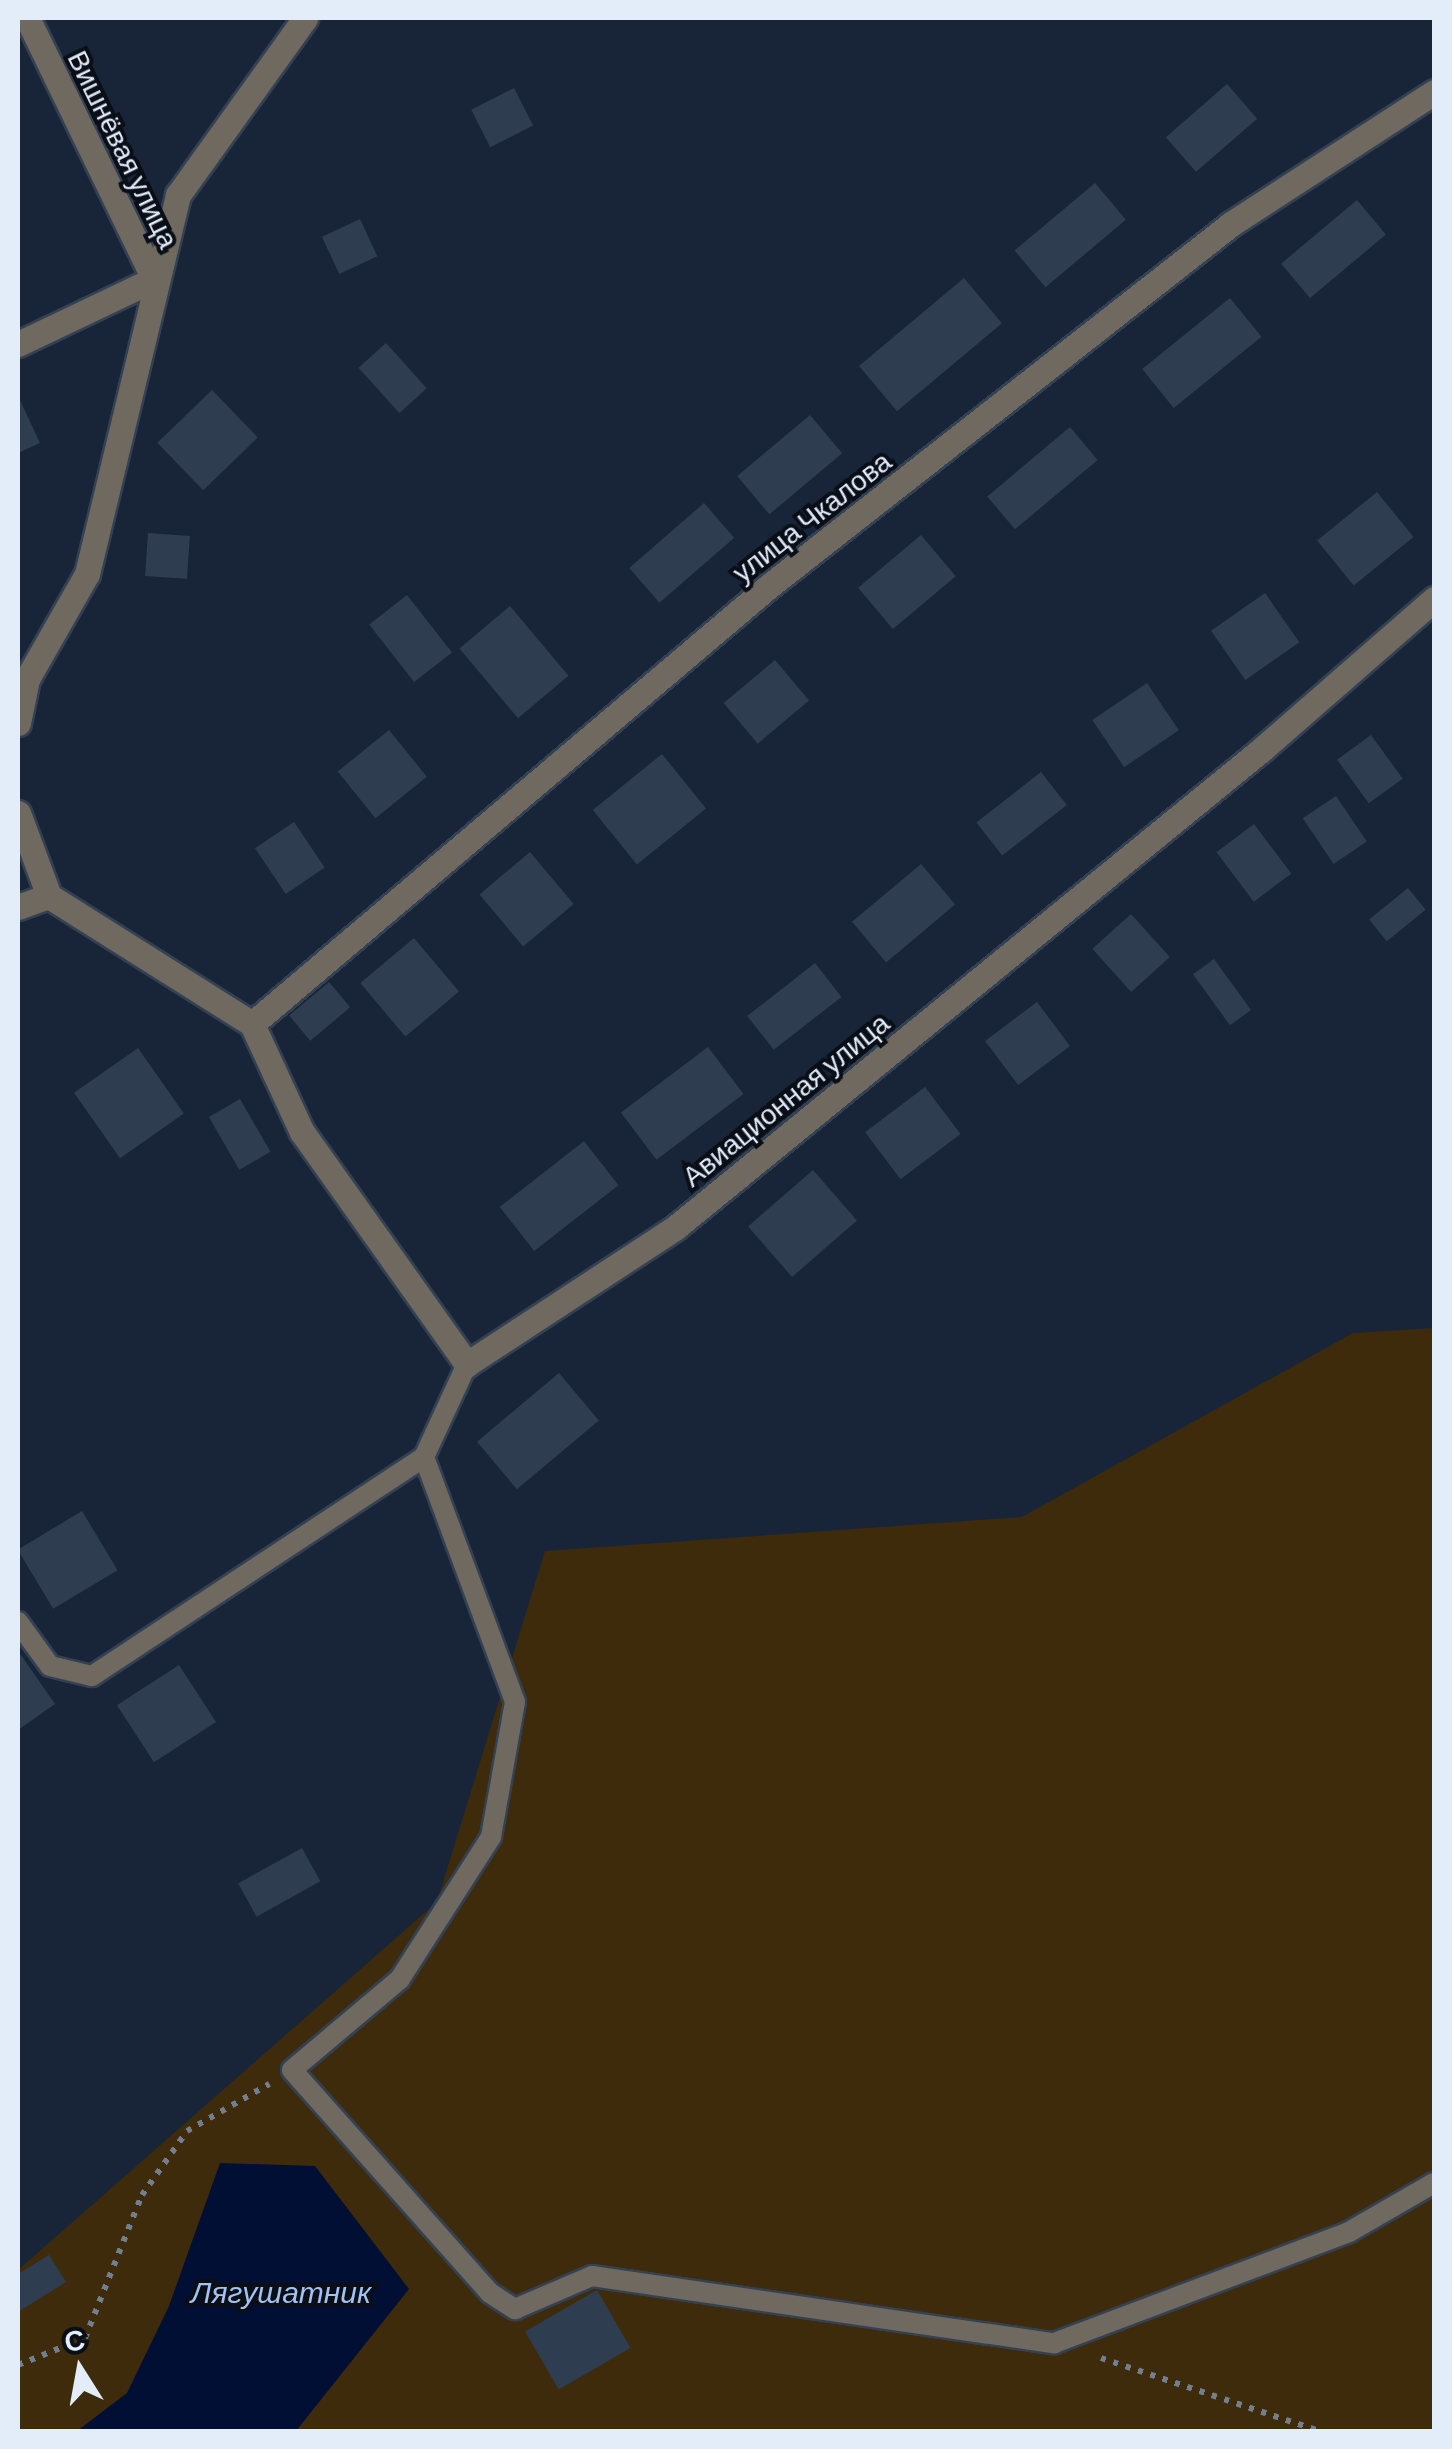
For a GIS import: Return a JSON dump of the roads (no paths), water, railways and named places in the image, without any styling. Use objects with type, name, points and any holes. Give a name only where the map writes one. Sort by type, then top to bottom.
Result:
[{"type":"street","name":"Вишнёвая улица","points":[[18,344],[154,279],[27,18]]},
{"type":"street","points":[[18,722],[28,679],[87,574],[154,279],[178,195],[305,18]]},
{"type":"street","name":"улица Чкалова","points":[[252,1024],[785,574],[1231,224],[1434,92]]},
{"type":"street","name":"Авиационная улица","points":[[467,1364],[676,1227],[1262,750],[1434,600]]},
{"type":"street","points":[[18,813],[49,896],[252,1024],[302,1132],[467,1364]]},
{"type":"street","points":[[18,907],[49,896]]},
{"type":"lane","points":[[18,1622],[50,1666],[92,1676],[424,1457],[467,1364]]},
{"type":"lane","points":[[424,1457],[515,1702],[491,1838],[400,1979],[292,2070],[490,2293],[515,2309],[592,2276],[1054,2343],[1350,2232],[1434,2183]]},
{"type":"water","name":"Лягушатник","points":[[220,2163],[315,2166],[409,2289],[296,2431],[77,2431],[127,2393],[169,2306]]}]
